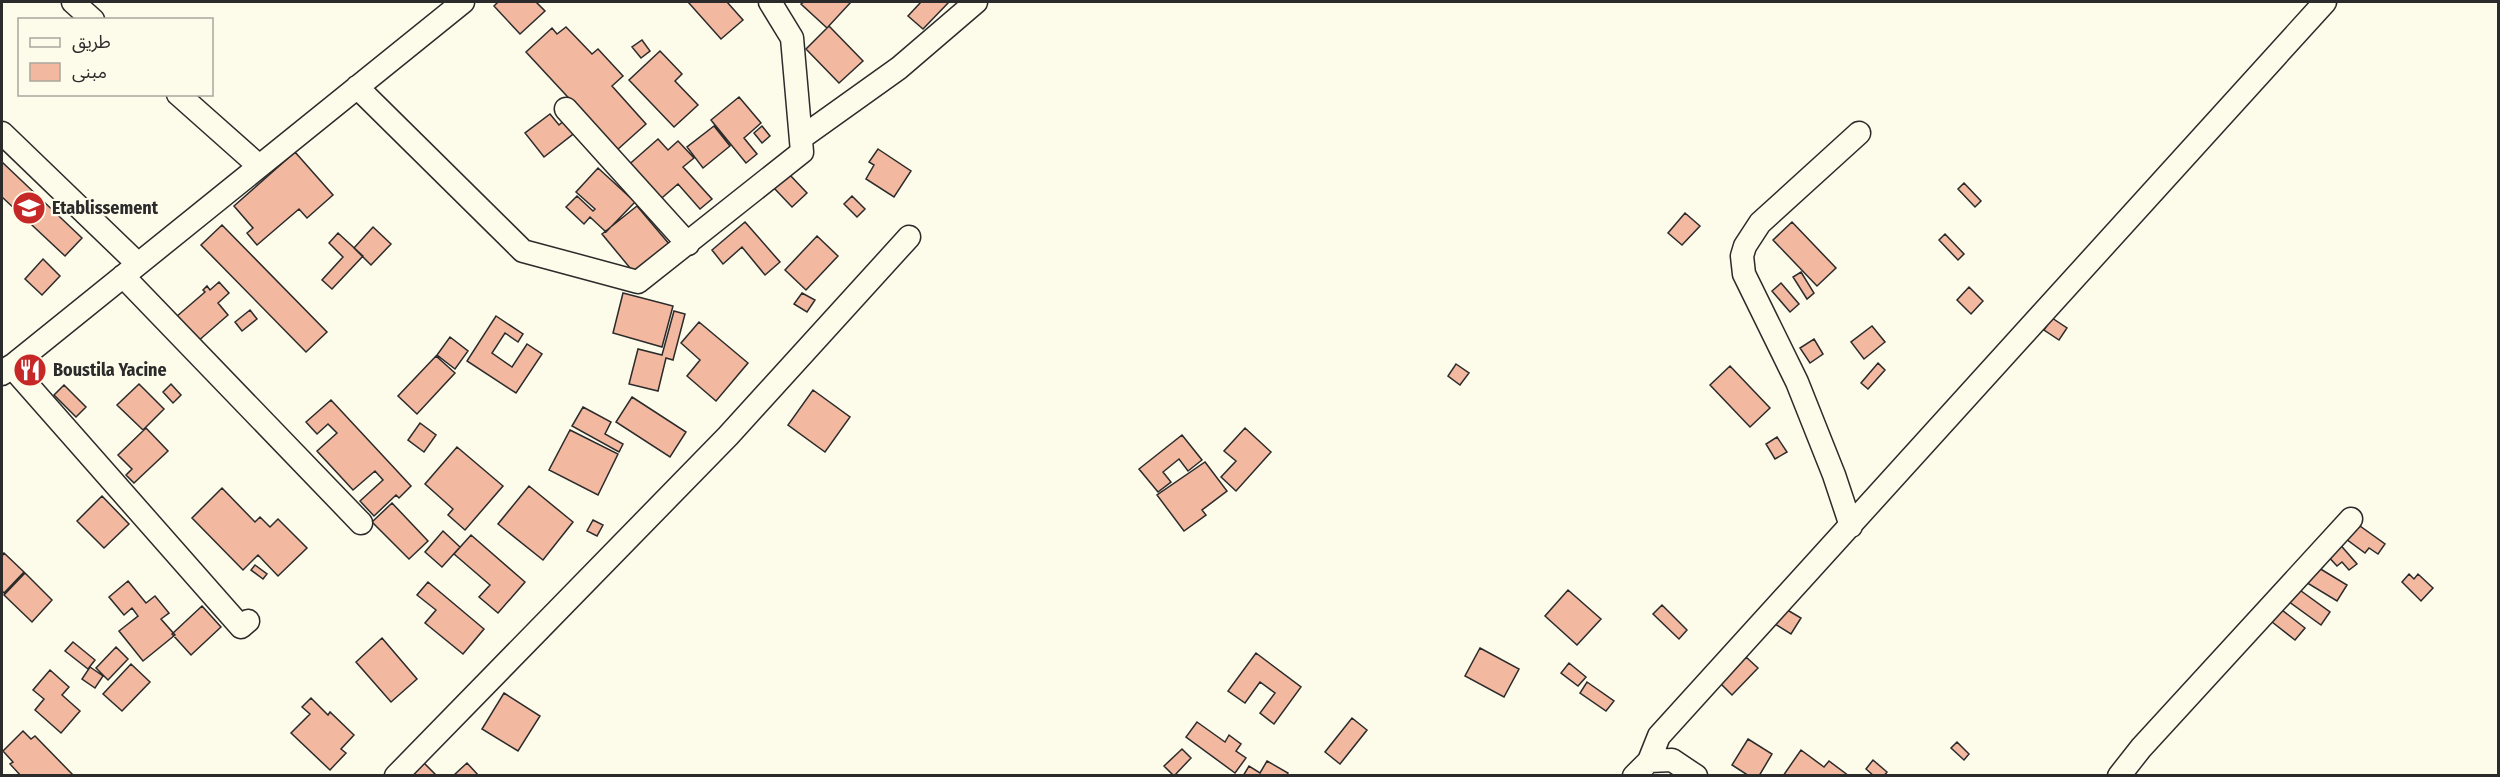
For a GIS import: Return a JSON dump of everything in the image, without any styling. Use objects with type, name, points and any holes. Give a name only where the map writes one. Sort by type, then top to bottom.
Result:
[{"type":"street","points":[[73,2],[91,18]]},
{"type":"street","points":[[248,621],[241,627],[6,370],[463,2]]},
{"type":"street","points":[[357,87],[523,251],[638,282],[802,152],[792,38],[770,2]]},
{"type":"street","points":[[801,138],[899,68],[976,2]]},
{"type":"street","points":[[1641,768],[1659,736],[2325,2]]},
{"type":"street","points":[[180,96],[260,166]]},
{"type":"street","points":[[566,109],[687,244]]},
{"type":"street","points":[[2,133],[361,523]]},
{"type":"street","points":[[1851,526],[1834,475],[1797,382],[1744,274],[1742,256],[1745,246],[1760,223],[1859,133]]},
{"type":"street","points":[[396,776],[728,436],[909,237]]},
{"type":"street","points":[[2119,776],[2141,748],[2351,519]]},
{"type":"street","points":[[1641,768],[1672,760],[1696,776]]},
{"type":"building","points":[[498,2],[536,2],[545,11],[520,34],[494,6]]},
{"type":"building","points":[[688,2],[727,2],[743,20],[721,39]]},
{"type":"building","points":[[804,2],[851,2],[827,28],[801,4]]},
{"type":"building","points":[[921,2],[949,2],[923,29],[908,16]]},
{"type":"building","points":[[829,26],[863,61],[839,83],[806,49]]},
{"type":"building","points":[[566,27],[592,54],[598,49],[623,76],[612,86],[646,124],[617,150],[526,52],[552,28],[557,34]]},
{"type":"building","points":[[642,40],[650,51],[641,58],[632,47]]},
{"type":"building","points":[[660,51],[682,74],[675,81],[698,105],[674,127],[629,80]]},
{"type":"building","points":[[739,97],[761,123],[744,138],[757,154],[746,163],[711,120]]},
{"type":"building","points":[[550,114],[559,125],[567,118],[577,131],[544,157],[525,133]]},
{"type":"building","points":[[714,126],[730,146],[703,168],[687,147]]},
{"type":"building","points":[[762,126],[770,136],[762,143],[754,133]]},
{"type":"building","points":[[658,139],[668,150],[678,141],[694,158],[683,167],[712,199],[700,209],[678,184],[656,203],[625,168]]},
{"type":"building","points":[[878,149],[911,171],[894,197],[866,179],[874,165],[869,162]]},
{"type":"building","points":[[295,152],[333,195],[307,218],[299,209],[257,245],[247,233],[253,228],[234,206]]},
{"type":"building","points":[[2,162],[82,238],[65,256],[2,197]]},
{"type":"building","points":[[598,168],[635,202],[606,232],[590,217],[584,224],[566,207],[577,196],[593,211],[595,209],[576,192]]},
{"type":"building","points":[[789,174],[807,193],[792,207],[774,188]]},
{"type":"building","points":[[1964,183],[1981,201],[1975,207],[1958,189]]},
{"type":"building","points":[[852,196],[865,209],[857,217],[844,204]]},
{"type":"building","points":[[637,206],[670,245],[635,274],[602,234]]},
{"type":"building","points":[[1685,213],[1700,226],[1682,245],[1668,233]]},
{"type":"building","points":[[745,222],[780,262],[765,275],[742,247],[723,264],[712,250]]},
{"type":"building","points":[[1792,222],[1836,268],[1817,286],[1773,240]]},
{"type":"building","points":[[222,225],[327,332],[306,352],[201,245]]},
{"type":"building","points":[[373,227],[391,244],[371,265],[354,248]]},
{"type":"building","points":[[338,233],[363,256],[332,289],[322,280],[343,257],[329,243]]},
{"type":"building","points":[[1945,234],[1964,254],[1958,260],[1939,240]]},
{"type":"building","points":[[817,236],[838,256],[806,290],[785,270]]},
{"type":"building","points":[[43,259],[60,276],[42,295],[25,279]]},
{"type":"building","points":[[1801,272],[1814,293],[1807,299],[1793,277]]},
{"type":"building","points":[[219,282],[229,293],[218,303],[228,315],[197,342],[176,317],[205,292],[203,290],[207,286],[210,290]]},
{"type":"building","points":[[1781,283],[1799,304],[1790,312],[1772,291]]},
{"type":"building","points":[[1969,287],[1983,301],[1971,314],[1957,300]]},
{"type":"building","points":[[623,293],[673,306],[662,347],[613,333]]},
{"type":"building","points":[[802,293],[815,300],[807,312],[794,304]]},
{"type":"building","points":[[250,310],[257,319],[242,331],[235,322]]},
{"type":"building","points":[[674,311],[685,314],[673,360],[666,358],[658,391],[629,384],[638,349],[662,355]]},
{"type":"building","points":[[496,316],[523,334],[518,342],[505,333],[492,353],[512,367],[527,344],[542,354],[516,393],[467,361]]},
{"type":"building","points":[[2052,318],[2067,328],[2059,340],[2044,330]]},
{"type":"building","points":[[699,322],[748,363],[716,401],[687,376],[700,360],[681,343]]},
{"type":"building","points":[[1872,326],[1885,342],[1864,359],[1851,342]]},
{"type":"building","points":[[450,337],[468,351],[455,369],[437,355]]},
{"type":"building","points":[[1814,339],[1823,354],[1810,363],[1800,348]]},
{"type":"building","points":[[436,356],[455,373],[417,414],[398,396]]},
{"type":"building","points":[[1878,363],[1885,370],[1868,389],[1861,383]]},
{"type":"building","points":[[1456,364],[1469,373],[1460,385],[1448,376]]},
{"type":"building","points":[[1730,366],[1770,408],[1750,427],[1710,385]]},
{"type":"building","points":[[139,384],[164,409],[143,430],[117,405]]},
{"type":"building","points":[[171,384],[181,395],[173,403],[163,392]]},
{"type":"building","points":[[64,385],[86,407],[76,417],[54,395]]},
{"type":"building","points":[[813,390],[850,417],[825,452],[788,425]]},
{"type":"building","points":[[632,397],[686,432],[670,457],[616,422]]},
{"type":"building","points":[[331,400],[411,486],[399,498],[396,495],[374,516],[360,501],[383,480],[375,471],[353,490],[317,451],[337,433],[328,424],[317,434],[306,422]]},
{"type":"building","points":[[583,407],[611,422],[605,434],[623,444],[619,452],[572,426]]},
{"type":"building","points":[[420,423],[436,435],[424,452],[408,440]]},
{"type":"building","points":[[146,428],[168,451],[134,483],[126,475],[132,469],[118,455]]},
{"type":"building","points":[[1245,428],[1271,452],[1236,491],[1221,477],[1236,461],[1224,451]]},
{"type":"building","points":[[570,430],[618,454],[598,495],[549,470]]},
{"type":"building","points":[[1182,435],[1202,460],[1188,471],[1179,459],[1163,472],[1171,482],[1158,492],[1139,469]]},
{"type":"building","points":[[1777,437],[1787,452],[1775,459],[1766,444]]},
{"type":"building","points":[[457,447],[503,486],[465,530],[448,515],[453,509],[425,484]]},
{"type":"building","points":[[1205,462],[1227,491],[1202,510],[1206,515],[1184,531],[1157,495]]},
{"type":"building","points":[[529,486],[573,522],[543,560],[498,524]]},
{"type":"building","points":[[222,488],[255,522],[260,517],[270,527],[278,519],[307,548],[278,576],[258,555],[243,570],[192,518]]},
{"type":"building","points":[[102,496],[129,524],[104,548],[77,521]]},
{"type":"building","points":[[392,503],[428,541],[409,559],[372,522]]},
{"type":"building","points":[[593,520],[603,525],[597,536],[587,531]]},
{"type":"building","points":[[2353,521],[2385,544],[2378,554],[2369,548],[2365,553],[2342,536]]},
{"type":"building","points":[[443,531],[460,547],[442,567],[425,552]]},
{"type":"building","points":[[471,535],[525,582],[498,613],[479,597],[490,585],[454,554]]},
{"type":"building","points":[[2337,541],[2357,564],[2349,570],[2342,562],[2337,566],[2324,552]]},
{"type":"building","points":[[4,553],[24,572],[4,593],[2,591],[2,556]]},
{"type":"building","points":[[255,565],[267,574],[263,579],[251,570]]},
{"type":"building","points":[[2314,565],[2347,585],[2337,601],[2304,581]]},
{"type":"building","points":[[25,573],[52,600],[32,622],[4,595]]},
{"type":"building","points":[[2409,574],[2414,579],[2418,574],[2433,588],[2421,601],[2402,582]]},
{"type":"building","points":[[128,581],[146,603],[155,596],[169,613],[161,619],[175,635],[143,661],[119,631],[138,616],[132,608],[124,615],[109,597]]},
{"type":"building","points":[[428,582],[484,629],[463,654],[425,623],[436,610],[417,595]]},
{"type":"building","points":[[2297,588],[2330,612],[2321,625],[2288,601]]},
{"type":"building","points":[[1568,590],[1601,619],[1577,645],[1545,616]]},
{"type":"building","points":[[1662,605],[1687,630],[1679,639],[1653,614]]},
{"type":"building","points":[[202,606],[221,627],[191,655],[172,634]]},
{"type":"building","points":[[1784,608],[1801,618],[1791,634],[1775,624]]},
{"type":"building","points":[[2282,610],[2305,628],[2295,640],[2272,622]]},
{"type":"building","points":[[382,638],[417,679],[391,702],[356,662]]},
{"type":"building","points":[[73,642],[95,660],[88,669],[65,651]]},
{"type":"building","points":[[116,647],[128,659],[108,680],[96,668]]},
{"type":"building","points":[[1480,648],[1519,669],[1504,697],[1465,676]]},
{"type":"building","points":[[1256,653],[1301,687],[1274,724],[1260,713],[1275,693],[1260,682],[1245,703],[1228,691]]},
{"type":"building","points":[[1746,657],[1758,668],[1732,695],[1721,684]]},
{"type":"building","points":[[1569,663],[1586,677],[1578,686],[1561,673]]},
{"type":"building","points":[[131,664],[150,682],[122,711],[103,694]]},
{"type":"building","points":[[90,667],[103,676],[95,688],[82,679]]},
{"type":"building","points":[[50,670],[69,687],[62,695],[80,711],[61,733],[35,710],[44,699],[33,690]]},
{"type":"building","points":[[1587,682],[1614,701],[1606,711],[1580,693]]},
{"type":"building","points":[[504,693],[540,716],[518,751],[482,729]]},
{"type":"building","points":[[311,698],[354,735],[341,749],[346,753],[330,770],[291,733],[310,714],[302,707]]},
{"type":"building","points":[[1352,718],[1367,730],[1340,764],[1325,752]]},
{"type":"building","points":[[1197,722],[1225,742],[1229,735],[1241,744],[1236,751],[1246,758],[1235,773],[1186,737]]},
{"type":"building","points":[[23,731],[31,739],[35,736],[74,776],[21,776],[10,764],[13,762],[3,751]]},
{"type":"building","points":[[1748,739],[1772,754],[1759,776],[1749,776],[1732,765]]},
{"type":"building","points":[[1957,742],[1969,754],[1964,760],[1951,748]]},
{"type":"building","points":[[1182,749],[1191,758],[1174,776],[1164,766]]},
{"type":"building","points":[[1801,750],[1824,767],[1829,761],[1849,776],[1783,776]]},
{"type":"building","points":[[421,760],[437,776],[407,776]]},
{"type":"building","points":[[1873,760],[1887,772],[1884,776],[1874,776],[1866,769]]},
{"type":"building","points":[[1267,761],[1288,773],[1286,776],[1243,776],[1249,766],[1260,773]]},
{"type":"building","points":[[467,763],[479,776],[454,775]]},
{"type":"place","name":"Etablissement","points":[[29,208]]},
{"type":"place","name":"Boustila Yacine","points":[[30,370]]}]
